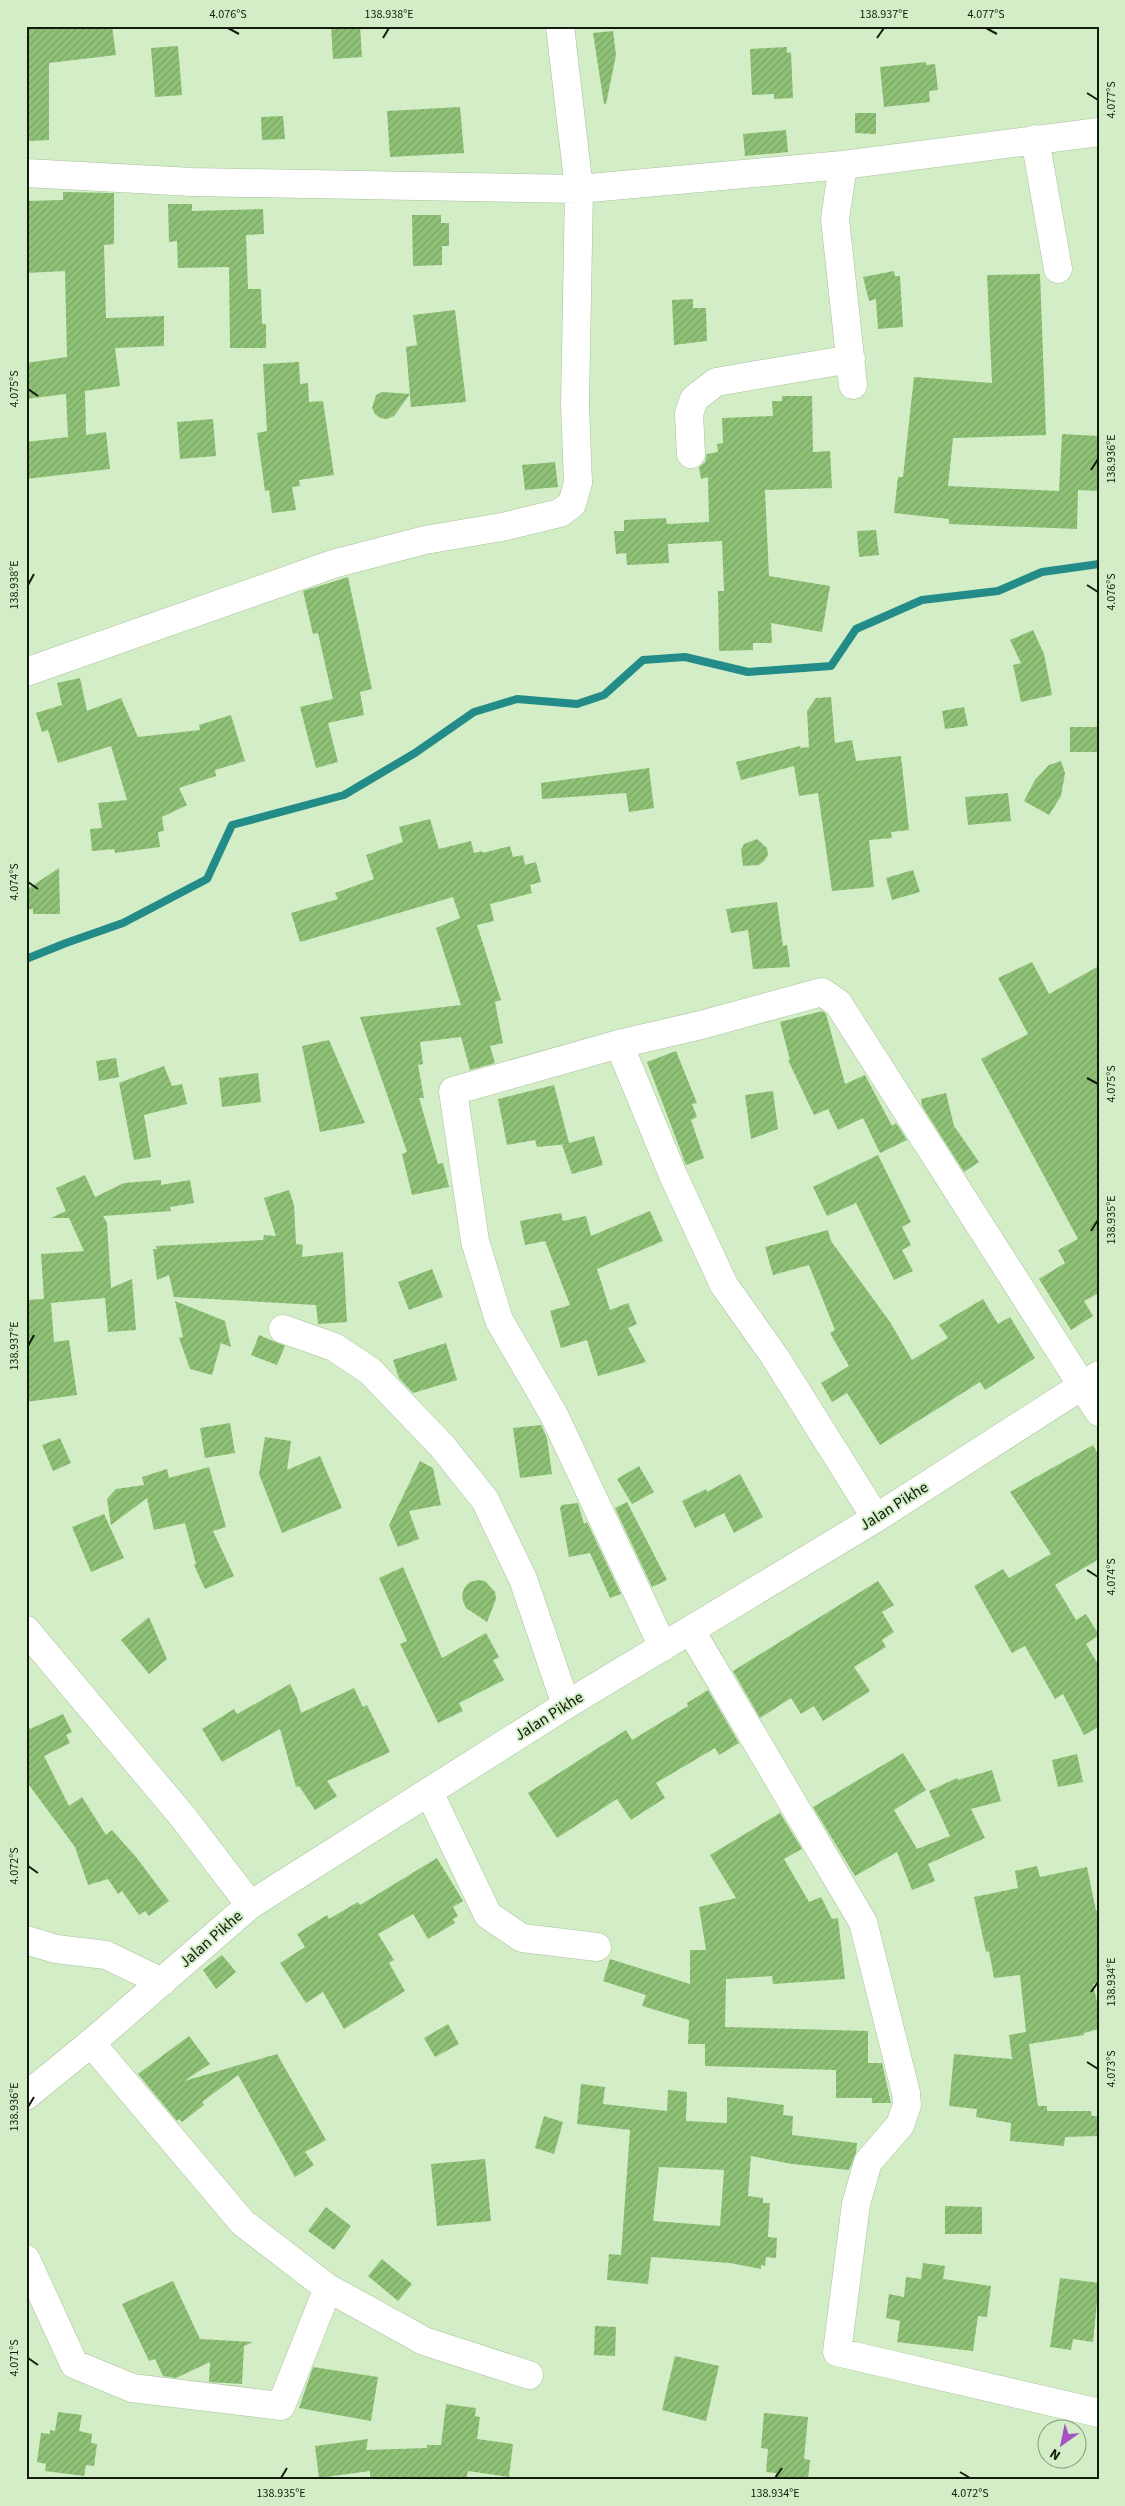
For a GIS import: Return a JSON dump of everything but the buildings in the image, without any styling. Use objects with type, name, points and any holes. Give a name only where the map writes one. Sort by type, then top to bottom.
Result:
[{"type":"main road","points":[[26,672],[333,564],[425,540],[512,525],[560,513],[572,504],[578,483],[574,405],[578,189],[560,26]]},
{"type":"main road","points":[[26,173],[192,182],[578,189],[843,165],[1099,132]]},
{"type":"main road","points":[[1034,139],[1058,268]]},
{"type":"main road","points":[[691,454],[689,414],[694,399],[716,382],[852,372],[835,219],[843,165]]},
{"type":"main road","points":[[663,1647],[554,1415],[499,1320],[475,1241],[453,1091],[619,1044],[702,1025],[822,992],[838,1003],[1091,1380],[1099,1412]]},
{"type":"main road","points":[[619,1044],[673,1175],[724,1285],[776,1357],[876,1518]]},
{"type":"main road","points":[[283,1329],[334,1347],[370,1371],[442,1446],[485,1500],[523,1579],[566,1705]]},
{"type":"main road","name":"Jalan Pikhe","points":[[26,2096],[91,2043],[250,1905],[566,1705],[876,1518],[1091,1380]]},
{"type":"main road","points":[[26,1630],[183,1817],[250,1905]]},
{"type":"main road","points":[[691,1631],[863,1922],[906,2093],[907,2104],[900,2125],[868,2162],[856,2204],[837,2352],[1099,2413]]},
{"type":"main road","points":[[429,1792],[488,1916],[522,1938],[597,1947]]},
{"type":"main road","points":[[26,1940],[56,1949],[106,1955],[162,1982]]},
{"type":"main road","points":[[91,2043],[242,2223],[328,2288],[424,2341],[529,2375]]},
{"type":"main road","points":[[26,2259],[74,2364],[132,2388],[281,2406],[328,2288]]},
{"type":"waterway","points":[[26,959],[123,923],[207,879],[232,825],[344,795],[415,753],[474,712],[517,699],[577,704],[604,695],[643,660],[685,657],[748,672],[831,666],[856,629],[922,600],[998,591],[1042,572],[1099,564]]}]
